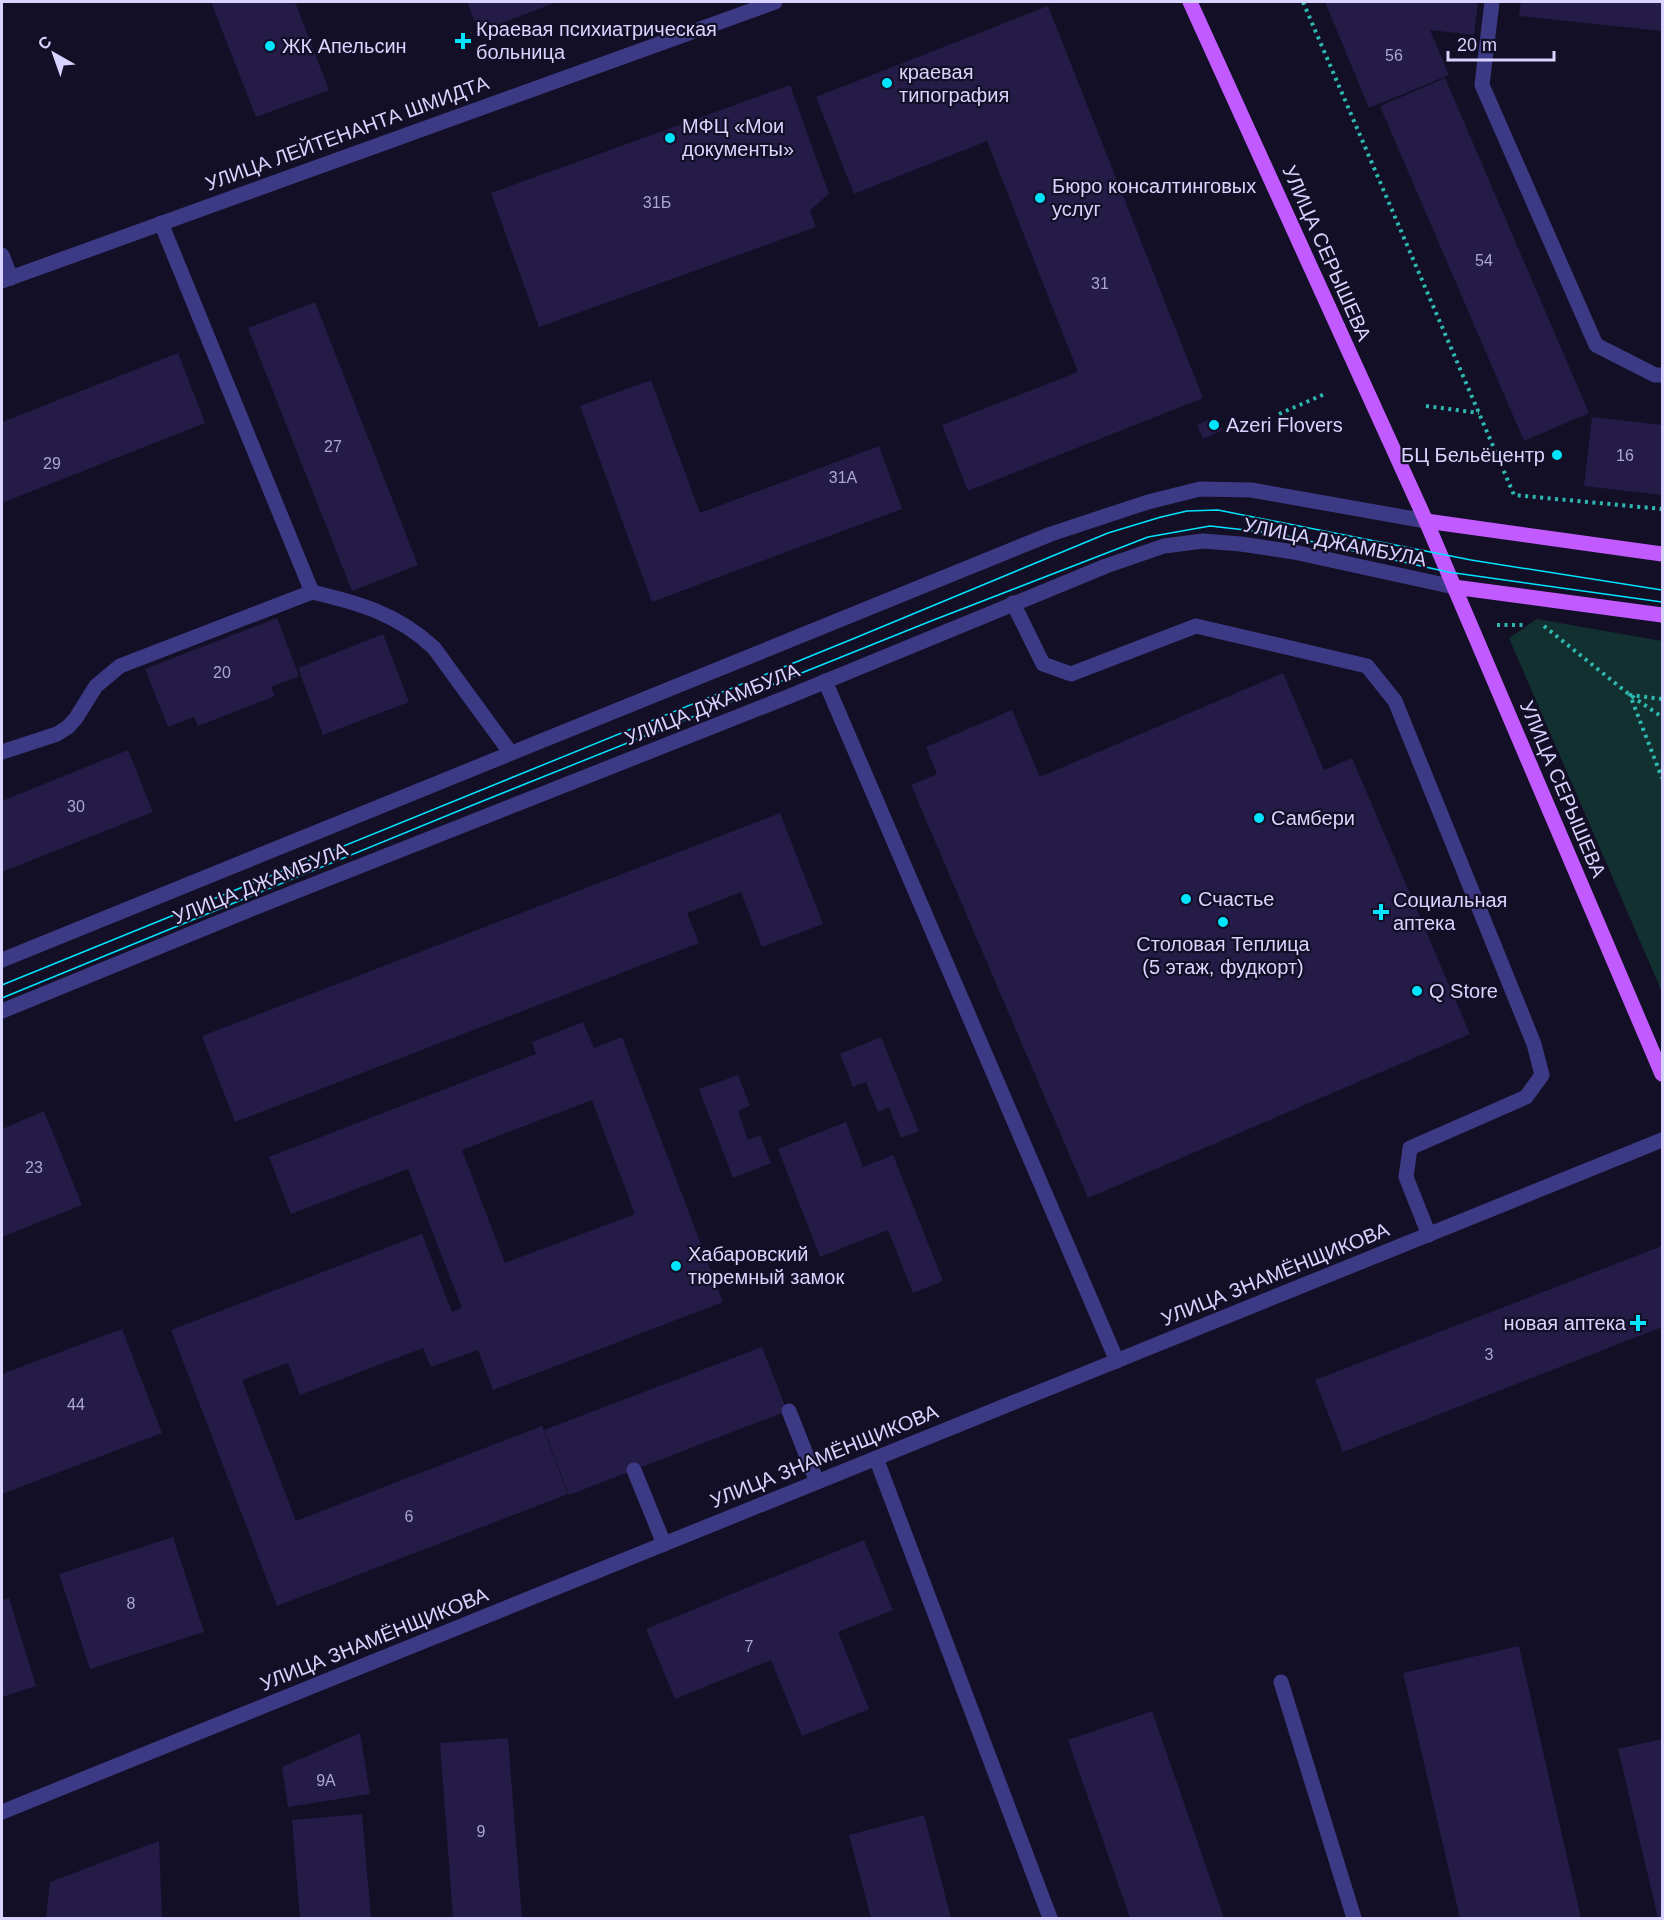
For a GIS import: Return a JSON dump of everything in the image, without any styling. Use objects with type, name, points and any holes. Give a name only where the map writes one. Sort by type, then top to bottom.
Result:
[{"type":"main road","name":"УЛИЦА СЕРЫШЕВА","points":[[1190,2],[1426,521],[1662,1074]]},
{"type":"main road","points":[[1426,521],[1662,554]]},
{"type":"main road","points":[[1454,587],[1662,615]]},
{"type":"street","name":"УЛИЦА ЛЕЙТЕНАНТА ШМИДТА","points":[[6,279],[775,2]]},
{"type":"street","points":[[1492,2],[1482,85],[1596,345],[1655,375],[1662,375]]},
{"type":"street","points":[[161,223],[312,592]]},
{"type":"street","points":[[2,255],[6,279]]},
{"type":"street","name":"УЛИЦА ДЖАМБУЛА","points":[[2,960],[1051,534],[1148,502],[1200,489],[1251,490],[1426,521]]},
{"type":"street","name":"УЛИЦА ДЖАМБУЛА","points":[[2,1011],[66,983],[825,681],[1012,603],[1164,546],[1203,541],[1294,552],[1454,587]]},
{"type":"street","points":[[2,752],[57,734],[68,727],[96,686],[120,666],[312,592],[390,616],[420,635],[434,648],[510,752]]},
{"type":"street","points":[[1012,603],[1044,664],[1071,674],[1196,626],[1367,666],[1395,701],[1534,1044],[1542,1075],[1526,1097],[1410,1148],[1406,1177],[1429,1235]]},
{"type":"street","points":[[825,681],[1117,1361]]},
{"type":"street","name":"УЛИЦА ЗНАМЁНЩИКОВА","points":[[2,1812],[1662,1140]]},
{"type":"street","points":[[789,1411],[818,1482]]},
{"type":"street","points":[[876,1458],[1050,1918]]},
{"type":"street","points":[[634,1470],[664,1544]]},
{"type":"street","points":[[1281,1682],[1354,1918]]},
{"type":"path","points":[[1303,2],[1514,495],[1662,509]]},
{"type":"path","points":[[1279,414],[1327,393]]},
{"type":"path","points":[[1426,406],[1479,413]]},
{"type":"path","points":[[1470,624],[1534,625]]},
{"type":"path","points":[[1542,624],[1630,696],[1662,717]]},
{"type":"path","points":[[1630,696],[1662,699]]},
{"type":"path","points":[[1630,696],[1662,778]]},
{"type":"green space","points":[[1537,619],[1662,641],[1662,992],[1509,638]]},
{"type":"building","name":"ЖК Апельсин","points":[[211,2],[295,2],[329,90],[256,117]]},
{"type":"building","points":[[467,2],[557,2],[479,32]]},
{"type":"building","points":[[1325,2],[1478,2],[1474,35],[1430,30],[1449,75],[1369,108]]},
{"type":"building","points":[[1521,2],[1662,2],[1662,31],[1519,16]]},
{"type":"building","points":[[1048,6],[1203,398],[968,491],[942,425],[1078,372],[987,141],[854,194],[816,97]]},
{"type":"building","points":[[1445,78],[1589,413],[1524,441],[1380,106]]},
{"type":"building","points":[[790,85],[829,194],[810,210],[816,227],[539,327],[491,193]]},
{"type":"building","points":[[315,302],[418,565],[352,591],[248,328]]},
{"type":"building","points":[[178,353],[205,423],[2,503],[2,422]]},
{"type":"building","points":[[651,380],[700,513],[879,446],[902,509],[652,602],[580,406]]},
{"type":"building","points":[[1216,417],[1222,430],[1203,439],[1197,425]]},
{"type":"building","points":[[1592,417],[1662,425],[1662,495],[1584,486]]},
{"type":"building","points":[[277,618],[299,676],[271,687],[275,696],[198,726],[194,717],[168,727],[145,669]]},
{"type":"building","points":[[383,634],[409,702],[323,735],[298,668]]},
{"type":"building","name":"Счастье","points":[[1283,673],[1324,770],[1352,758],[1470,1034],[1088,1198],[911,785],[937,774],[926,747],[1012,710],[1040,777]]},
{"type":"building","points":[[128,750],[153,812],[2,872],[2,801]]},
{"type":"building","points":[[780,813],[823,924],[762,947],[741,892],[687,913],[699,943],[235,1122],[202,1036]]},
{"type":"building","points":[[583,1022],[594,1048],[622,1037],[723,1302],[493,1390],[478,1350],[431,1367],[423,1348],[300,1395],[288,1363],[242,1380],[296,1521],[542,1426],[568,1494],[277,1606],[171,1330],[422,1234],[452,1312],[462,1308],[408,1169],[291,1214],[269,1157],[536,1054],[532,1042]],"holes":[[[592,1100],[635,1214],[505,1263],[462,1150]]]},
{"type":"building","points":[[881,1037],[919,1131],[901,1138],[889,1107],[878,1112],[866,1082],[853,1087],[840,1054]]},
{"type":"building","points":[[738,1075],[750,1106],[738,1111],[748,1140],[760,1135],[771,1163],[733,1178],[699,1089]]},
{"type":"building","points":[[44,1111],[82,1205],[2,1237],[2,1129]]},
{"type":"building","points":[[846,1122],[863,1167],[893,1155],[943,1281],[913,1293],[888,1230],[820,1257],[778,1149]]},
{"type":"building","points":[[1662,1246],[1662,1327],[1343,1452],[1315,1380]]},
{"type":"building","points":[[122,1329],[162,1433],[2,1494],[2,1374]]},
{"type":"building","points":[[762,1347],[787,1411],[569,1495],[544,1430]]},
{"type":"building","points":[[173,1537],[204,1632],[90,1669],[59,1574]]},
{"type":"building","points":[[864,1540],[893,1610],[838,1632],[869,1709],[802,1736],[771,1660],[675,1699],[646,1629]]},
{"type":"building","points":[[9,1598],[36,1686],[2,1697],[2,1600]]},
{"type":"building","points":[[1519,1646],[1581,1918],[1460,1918],[1403,1673]]},
{"type":"building","points":[[1152,1711],[1224,1918],[1130,1918],[1068,1740]]},
{"type":"building","points":[[360,1733],[370,1794],[288,1807],[282,1767]]},
{"type":"building","points":[[508,1738],[522,1918],[453,1918],[440,1743]]},
{"type":"building","points":[[1662,1739],[1662,1918],[1658,1918],[1618,1749]]},
{"type":"building","points":[[362,1814],[371,1918],[300,1918],[292,1820]]},
{"type":"building","points":[[924,1815],[951,1918],[871,1918],[849,1835]]},
{"type":"building","points":[[159,1841],[162,1918],[46,1918],[50,1882]]},
{"type":"tram line","points":[[2,985],[1108,533],[1161,517],[1187,511],[1218,510],[1471,560],[1662,590]]},
{"type":"tram line","points":[[2,998],[468,807],[931,621],[1148,537],[1210,526],[1273,533],[1448,572],[1662,602]]},
{"type":"place","name":"Краевая психиатрическая больница","points":[[463,41]]},
{"type":"place","name":"ЖК Апельсин","points":[[270,46]]},
{"type":"place","name":"краевая типография","points":[[887,83]]},
{"type":"place","name":"МФЦ «Мои документы»","points":[[670,138]]},
{"type":"place","name":"Бюро консалтинговых услуг","points":[[1040,198]]},
{"type":"place","name":"Azeri Flovers","points":[[1214,425]]},
{"type":"place","name":"БЦ Бельёцентр","points":[[1557,455]]},
{"type":"place","name":"Самбери","points":[[1259,818]]},
{"type":"place","name":"Счастье","points":[[1186,899]]},
{"type":"place","name":"Социальная аптека","points":[[1381,912]]},
{"type":"place","name":"Столовая Теплица (5 этаж, фудкорт)","points":[[1223,922]]},
{"type":"place","name":"Q Store","points":[[1417,991]]},
{"type":"place","name":"Хабаровский тюремный замок","points":[[676,1266]]},
{"type":"place","name":"новая аптека","points":[[1638,1323]]}]
